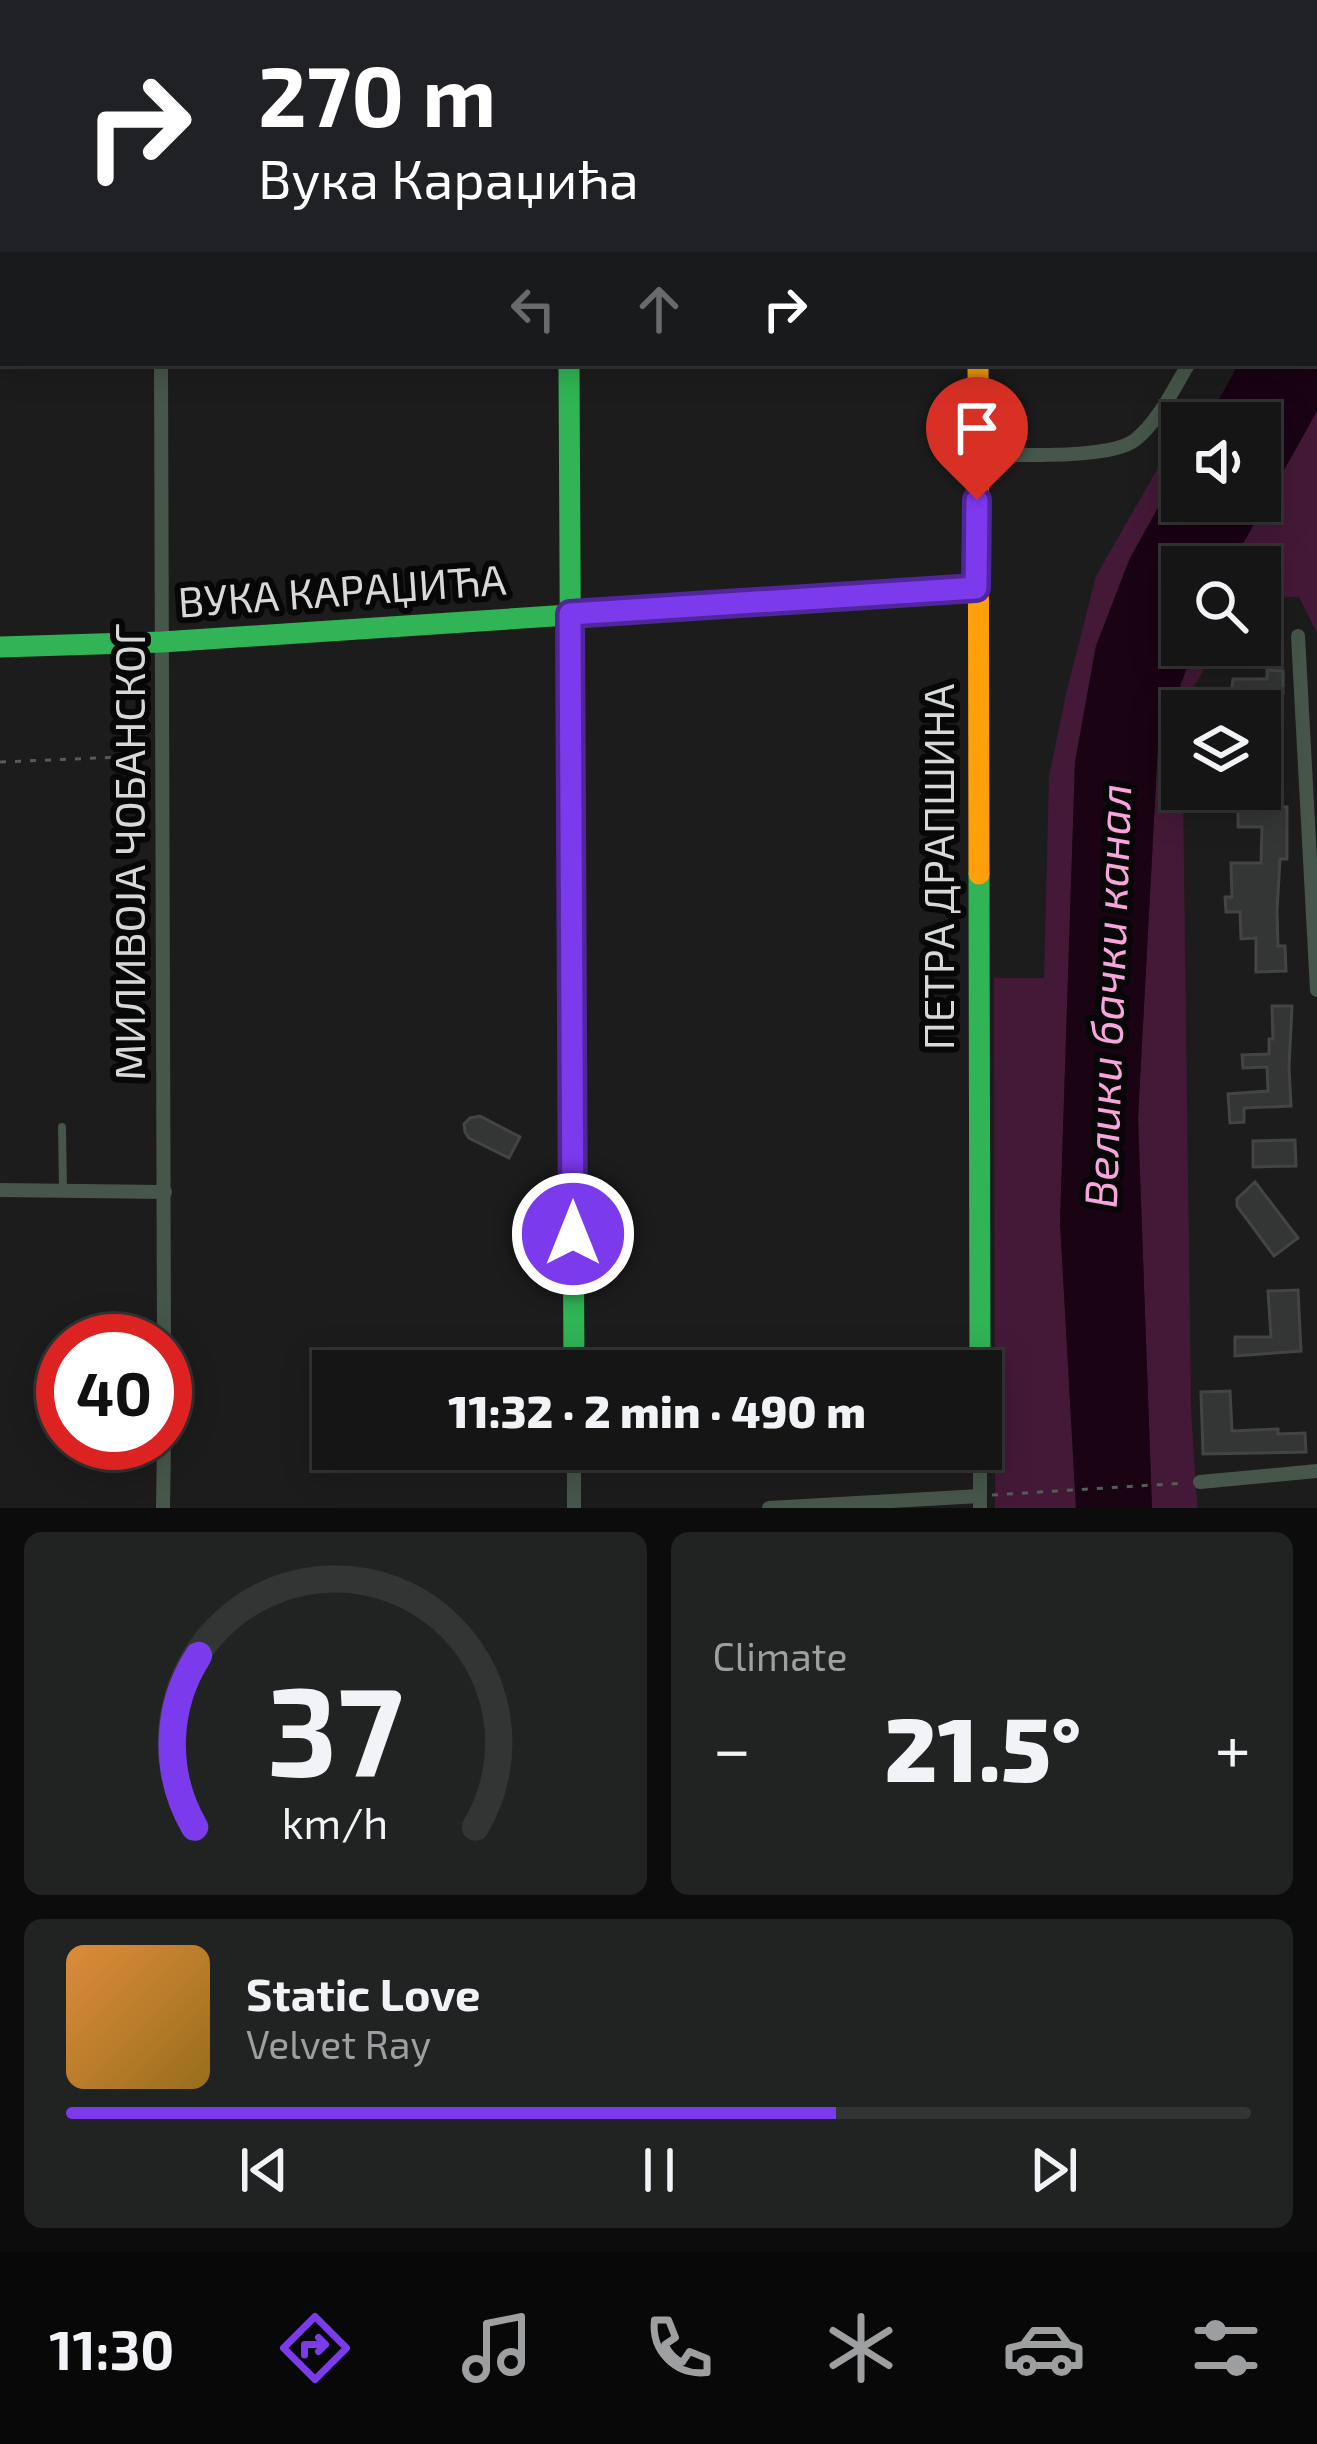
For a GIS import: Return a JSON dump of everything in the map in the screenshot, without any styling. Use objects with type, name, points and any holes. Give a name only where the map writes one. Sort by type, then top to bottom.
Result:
[{"type":"street","name":"МИЛИВОЈА ЧОБАНСКОГ","points":[[161,366],[164,1314]]},
{"type":"street","points":[[569,366],[574,1350]]},
{"type":"street","name":"ПЕТРА ДРАПШИНА","points":[[978,366],[980,1350]]},
{"type":"street","points":[[978,455],[1125,446],[1152,422],[1187,366]]},
{"type":"street","name":"ВУКА КАРАЏИЋА","points":[[0,646],[162,642],[976,588]]},
{"type":"street","points":[[1298,636],[1317,990]]},
{"type":"street","points":[[0,1190],[165,1192]]},
{"type":"street","points":[[163,1508],[164,1470]]},
{"type":"street","points":[[574,1470],[574,1508]]},
{"type":"street","points":[[769,1508],[980,1502],[980,1470]]},
{"type":"street","points":[[1200,1482],[1317,1471]]},
{"type":"lane","points":[[62,1126],[63,1192]]},
{"type":"path","points":[[0,762],[163,755]]},
{"type":"path","points":[[980,1502],[1043,1492],[1200,1482]]},
{"type":"shaded area","points":[[1317,411],[1317,633],[1299,597],[1281,597],[1281,546],[1242,546],[1255,522],[1281,522],[1281,476]]},
{"type":"shaded area","points":[[1161,463],[1161,503],[1130,558],[1096,646],[1075,762],[1060,1222],[1076,1508],[995,1508],[995,1470],[1002,1470],[1002,1350],[995,1350],[994,978],[1044,978],[1049,776],[1096,576]]},
{"type":"shaded area","points":[[1188,666],[1206,666],[1192,690],[1179,690]]},
{"type":"shaded area","points":[[1161,737],[1161,810],[1183,810],[1191,1411],[1197,1508],[1152,1508],[1138,1118]]},
{"type":"water","points":[[1237,366],[1317,366],[1317,411],[1281,476],[1281,402],[1218,402]]},
{"type":"water","name":"Велики бачки канал","points":[[1161,503],[1161,522],[1255,522],[1242,546],[1161,546],[1161,666],[1187,666],[1178,690],[1161,690],[1138,1118],[1152,1508],[1076,1508],[1060,1222],[1075,762],[1096,646],[1130,558]]},
{"type":"building","points":[[1267,670],[1283,671],[1283,693],[1231,690],[1233,679],[1267,679]]},
{"type":"building","points":[[1287,807],[1287,859],[1280,859],[1277,911],[1278,946],[1285,946],[1286,971],[1256,972],[1256,938],[1241,939],[1240,912],[1226,912],[1225,897],[1232,897],[1231,863],[1261,863],[1262,827],[1238,827],[1238,811]]},
{"type":"building","points":[[1272,1006],[1292,1006],[1291,1106],[1244,1108],[1244,1122],[1230,1123],[1228,1094],[1268,1091],[1267,1067],[1243,1068],[1242,1055],[1269,1054]]},
{"type":"building","points":[[480,1116],[520,1137],[509,1158],[469,1138],[464,1124]]},
{"type":"building","points":[[1295,1140],[1296,1166],[1253,1167],[1253,1141]]},
{"type":"building","points":[[1255,1182],[1298,1238],[1274,1256],[1237,1206],[1237,1199]]},
{"type":"building","points":[[1298,1290],[1301,1351],[1235,1356],[1235,1337],[1271,1337],[1268,1291]]},
{"type":"building","points":[[1230,1391],[1232,1431],[1305,1433],[1306,1452],[1203,1454],[1201,1392]]},
{"type":"traffic: fast","points":[[569,366],[574,1350]]},
{"type":"traffic: fast","points":[[0,647],[162,642],[977,588]]},
{"type":"traffic: fast","points":[[979,874],[980,1350]]},
{"type":"traffic: slow","points":[[978,366],[979,874]]},
{"type":"route","points":[[573,1234],[570,614],[976,588],[977,500]]}]
